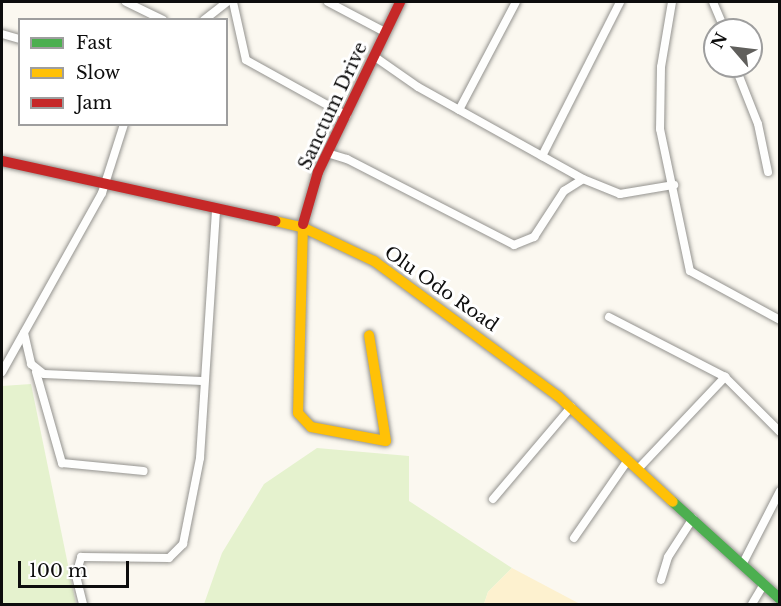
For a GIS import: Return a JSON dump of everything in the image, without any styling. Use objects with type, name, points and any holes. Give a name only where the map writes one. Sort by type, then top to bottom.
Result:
[{"type":"street","points":[[126,2],[159,18]]},
{"type":"street","points":[[207,18],[227,2]]},
{"type":"street","points":[[233,2],[246,60],[347,116]]},
{"type":"street","points":[[328,2],[385,32]]},
{"type":"street","name":"Sanctum Drive","points":[[369,335],[386,441],[310,427],[298,413],[303,227],[327,153],[347,116],[400,2]]},
{"type":"street","points":[[459,110],[516,2]]},
{"type":"street","points":[[542,156],[620,2]]},
{"type":"street","points":[[672,2],[661,67],[660,129],[674,185],[690,271],[780,320]]},
{"type":"street","points":[[713,2],[720,18]]},
{"type":"street","points":[[2,34],[18,38]]},
{"type":"street","points":[[375,57],[459,110],[584,179],[620,194],[674,185]]},
{"type":"street","points":[[740,78],[758,124],[768,172]]},
{"type":"street","points":[[2,372],[107,183],[123,126]]},
{"type":"street","points":[[327,153],[347,159],[514,245],[534,237],[564,191],[584,179]]},
{"type":"street","name":"Olu Odo Road","points":[[2,164],[107,183],[303,227],[374,261],[571,408],[780,599]]},
{"type":"street","points":[[83,604],[76,575],[81,557],[169,558],[183,544],[200,458],[202,381],[216,209]]},
{"type":"street","points":[[609,317],[725,377],[780,432]]},
{"type":"street","points":[[24,333],[62,463],[144,471]]},
{"type":"street","points":[[36,372],[202,381]]},
{"type":"street","points":[[638,469],[725,377]]},
{"type":"street","points":[[493,499],[571,408]]},
{"type":"street","points":[[574,538],[628,460]]},
{"type":"street","points":[[742,565],[780,491]]},
{"type":"street","points":[[661,580],[668,557],[693,518]]},
{"type":"street","points":[[752,604],[764,584]]},
{"type":"green space","points":[[31,384],[76,604],[2,604],[2,386]]},
{"type":"green space","points":[[317,448],[409,456],[409,501],[512,568],[488,592],[484,604],[204,604],[222,553],[264,484]]},
{"type":"sand","points":[[512,568],[580,604],[484,604],[488,592]]},
{"type":"traffic: fast","points":[[673,502],[780,599]]},
{"type":"traffic: slow","points":[[275,221],[302,227],[374,261],[558,396],[673,502]]},
{"type":"traffic: slow","points":[[303,224],[298,413],[311,427],[386,441],[369,335]]},
{"type":"traffic: jam","points":[[303,224],[318,172],[400,2]]},
{"type":"traffic: jam","points":[[2,161],[275,221]]}]
